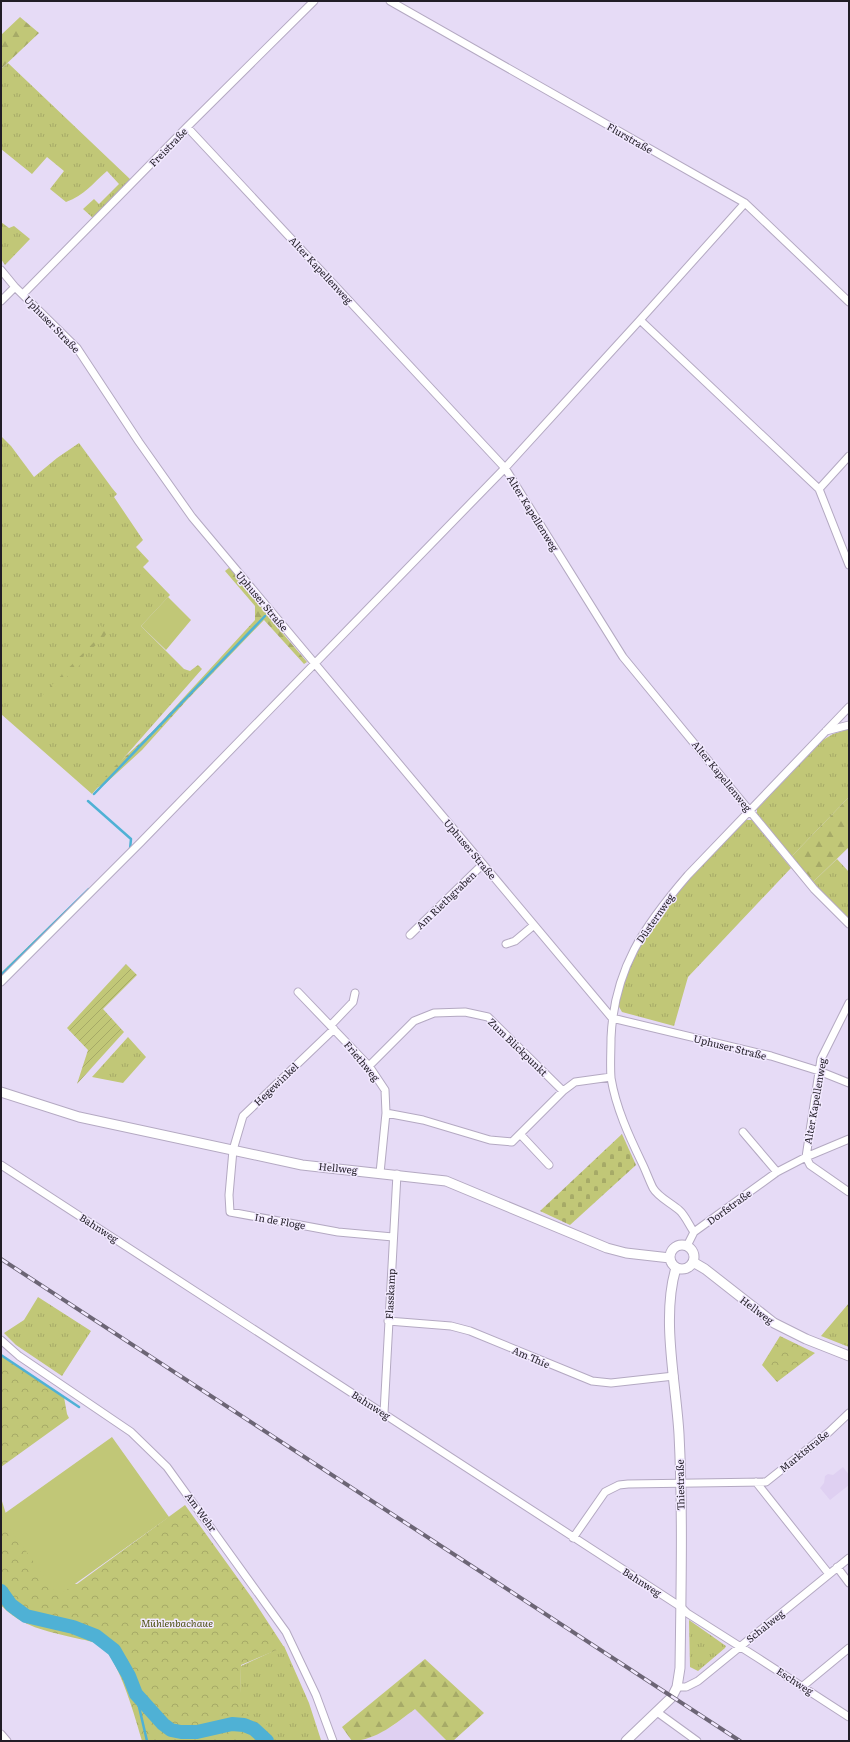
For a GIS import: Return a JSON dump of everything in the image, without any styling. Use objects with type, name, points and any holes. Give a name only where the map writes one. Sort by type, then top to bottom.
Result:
[{"type":"street","name":"Freistraße","points":[[23,294],[187,127],[314,1]]},
{"type":"street","name":"Flurstraße","points":[[390,1],[745,203],[849,302]]},
{"type":"street","name":"Alter Kapellenweg","points":[[187,127],[505,468],[623,657],[814,889],[849,924]]},
{"type":"street","points":[[1,982],[146,836],[505,468],[745,203]]},
{"type":"street","name":"Uphuser Straße","points":[[1,270],[15,288],[23,294],[77,348],[139,442],[192,517],[612,1018],[771,1056],[819,1071],[849,1083]]},
{"type":"street","points":[[1,301],[15,288]]},
{"type":"street","points":[[640,320],[819,489],[849,564]]},
{"type":"street","points":[[819,489],[849,456]]},
{"type":"street","name":"Düsternweg","points":[[694,1232],[680,1210],[654,1190],[629,1136],[618,1105],[611,1077],[612,1018],[618,988],[626,966],[647,926],[666,901],[688,875],[849,707]]},
{"type":"street","points":[[826,731],[849,725]]},
{"type":"street","name":"Am Riethgraben","points":[[410,935],[483,864]]},
{"type":"street","points":[[506,944],[515,941],[534,925]]},
{"type":"street","name":"Friethweg","points":[[298,992],[369,1066],[385,1090],[386,1113],[380,1173]]},
{"type":"street","points":[[333,1027],[353,1002],[355,993]]},
{"type":"street","name":"Alter Kapellenweg","points":[[806,1157],[821,1059],[849,1003]]},
{"type":"street","name":"Zum Blickpunkt","points":[[369,1066],[414,1021],[434,1013],[465,1012],[488,1017],[563,1091]]},
{"type":"street","name":"Hegewinkel","points":[[233,1150],[243,1116],[333,1027]]},
{"type":"street","points":[[386,1113],[424,1120],[490,1140],[512,1142],[563,1091],[575,1082],[611,1077]]},
{"type":"street","name":"Hellweg","points":[[1,1092],[79,1117],[302,1165],[397,1174],[446,1181],[607,1248],[626,1253],[670,1258]]},
{"type":"street","points":[[743,1132],[777,1172]]},
{"type":"street","points":[[520,1134],[549,1165]]},
{"type":"street","name":"Dorfstraße","points":[[687,1246],[694,1232],[777,1172],[806,1157],[849,1139]]},
{"type":"street","name":"In de Floge","points":[[233,1150],[229,1195],[230,1212],[338,1232],[393,1237]]},
{"type":"street","points":[[806,1157],[810,1165],[849,1192]]},
{"type":"street","name":"Bahnweg","points":[[1,1165],[384,1413],[573,1538],[681,1607],[687,1613],[740,1646]]},
{"type":"street","name":"Flasskamp","points":[[384,1413],[397,1174]]},
{"type":"street","points":[[687,1246],[693,1253],[693,1262],[686,1269],[676,1268],[672,1264],[670,1258],[672,1250],[675,1247],[687,1246]]},
{"type":"street","name":"Hellweg","points":[[693,1262],[705,1269],[774,1323],[822,1346],[849,1356]]},
{"type":"street","name":"Thiestraße","points":[[626,1741],[669,1701],[677,1686],[680,1668],[681,1607],[679,1436],[670,1324],[673,1280],[676,1268]]},
{"type":"street","name":"Am Thie","points":[[388,1321],[451,1326],[470,1331],[592,1381],[611,1383],[674,1376]]},
{"type":"street","name":"Am Wehr","points":[[1,1340],[19,1356],[130,1432],[168,1467],[286,1632],[316,1695],[332,1741]]},
{"type":"street","name":"Marktstraße","points":[[573,1538],[605,1492],[619,1485],[766,1482],[828,1432],[849,1412]]},
{"type":"street","points":[[756,1482],[829,1574]]},
{"type":"street","name":"Schalweg","points":[[677,1686],[686,1687],[698,1681],[849,1558]]},
{"type":"street","points":[[837,1567],[849,1583]]},
{"type":"street","name":"Eschweg","points":[[740,1646],[849,1717]]},
{"type":"street","points":[[802,1686],[849,1648]]},
{"type":"street","points":[[657,1712],[686,1738],[697,1741]]},
{"type":"street","points":[[1,1734],[7,1741]]},
{"type":"shaded area","points":[[843,1467],[849,1475],[849,1485],[830,1500],[820,1488],[824,1483],[825,1476],[828,1474],[833,1475]]},
{"type":"shaded area","points":[[415,1708],[447,1741],[354,1741],[374,1736],[394,1725]]},
{"type":"green space","points":[[20,17],[39,33],[1,69],[1,35]]},
{"type":"green space","points":[[8,63],[131,180],[93,218],[83,209],[94,199],[99,204],[119,184],[107,171],[83,193],[66,202],[50,189],[64,171],[47,157],[32,174],[1,149],[1,69]]},
{"type":"green space","points":[[1,222],[9,228],[14,226],[30,239],[5,265],[1,259]]},
{"type":"green space","points":[[1,436],[11,446],[34,477],[57,458],[79,443],[117,494],[114,497],[143,540],[136,547],[149,561],[143,567],[170,595],[141,626],[184,669],[190,671],[198,665],[202,669],[92,794],[1,714]]},
{"type":"green space","points":[[230,567],[273,622],[307,662],[304,664],[264,620],[187,700],[142,750],[105,784],[94,789],[115,766],[152,732],[255,620],[255,606],[225,571]]},
{"type":"green space","points":[[168,597],[191,620],[166,650],[141,626]]},
{"type":"green space","points":[[100,625],[107,633],[102,640],[84,655],[81,664],[49,693],[20,726],[20,722],[48,689],[96,640]]},
{"type":"green space","points":[[849,729],[849,797],[791,857],[757,816],[757,809],[823,740],[833,734]]},
{"type":"green space","points":[[849,797],[849,847],[812,883],[791,857]]},
{"type":"green space","points":[[746,820],[752,820],[791,868],[688,977],[674,1026],[622,1012],[618,1005],[626,976],[637,950],[651,926],[686,882]]},
{"type":"green space","points":[[837,859],[849,872],[849,919],[812,883]]},
{"type":"green space","points":[[66,910],[69,912],[1,980],[1,973]]},
{"type":"green space","points":[[126,964],[137,975],[103,1009],[124,1032],[77,1084],[88,1050],[67,1028]]},
{"type":"green space","points":[[128,1037],[146,1057],[123,1083],[92,1077]]},
{"type":"green space","points":[[622,1134],[636,1165],[570,1225],[540,1211]]},
{"type":"green space","points":[[38,1297],[91,1331],[62,1376],[16,1345],[4,1333],[24,1320]]},
{"type":"green space","points":[[849,1303],[849,1347],[821,1336]]},
{"type":"green space","points":[[780,1336],[815,1353],[777,1382],[762,1365]]},
{"type":"green space","points":[[1,1355],[64,1397],[69,1418],[1,1467]]},
{"type":"green space","points":[[112,1437],[169,1517],[58,1596],[1,1516]]},
{"type":"green space","name":"Mühlenbachaue","points":[[1,1498],[6,1514],[63,1584],[77,1584],[185,1505],[252,1598],[284,1647],[241,1665],[240,1713],[253,1716],[264,1722],[282,1741],[142,1741],[120,1676],[108,1653],[101,1646],[92,1642],[35,1627],[17,1618],[1,1605]]},
{"type":"green space","points":[[689,1620],[726,1646],[698,1671],[690,1667]]},
{"type":"green space","points":[[284,1646],[309,1703],[321,1740],[272,1741],[239,1720],[241,1666]]},
{"type":"green space","points":[[425,1659],[484,1713],[453,1741],[447,1741],[415,1709],[386,1730],[370,1738],[352,1741],[342,1727]]},
{"type":"waterway","points":[[94,794],[265,616]]},
{"type":"waterway","points":[[88,801],[131,839],[130,849]]},
{"type":"waterway","points":[[1,975],[89,889]]},
{"type":"waterway","points":[[1,1355],[79,1407]]},
{"type":"waterway","points":[[1,1591],[11,1605],[26,1616],[73,1627],[96,1636],[114,1650],[129,1676],[136,1694],[163,1724],[171,1730],[181,1732],[197,1732],[232,1724],[244,1725],[254,1729],[267,1741]]},
{"type":"waterway","points":[[136,1694],[147,1741]]},
{"type":"railway","points":[[1,1259],[740,1741]]}]
